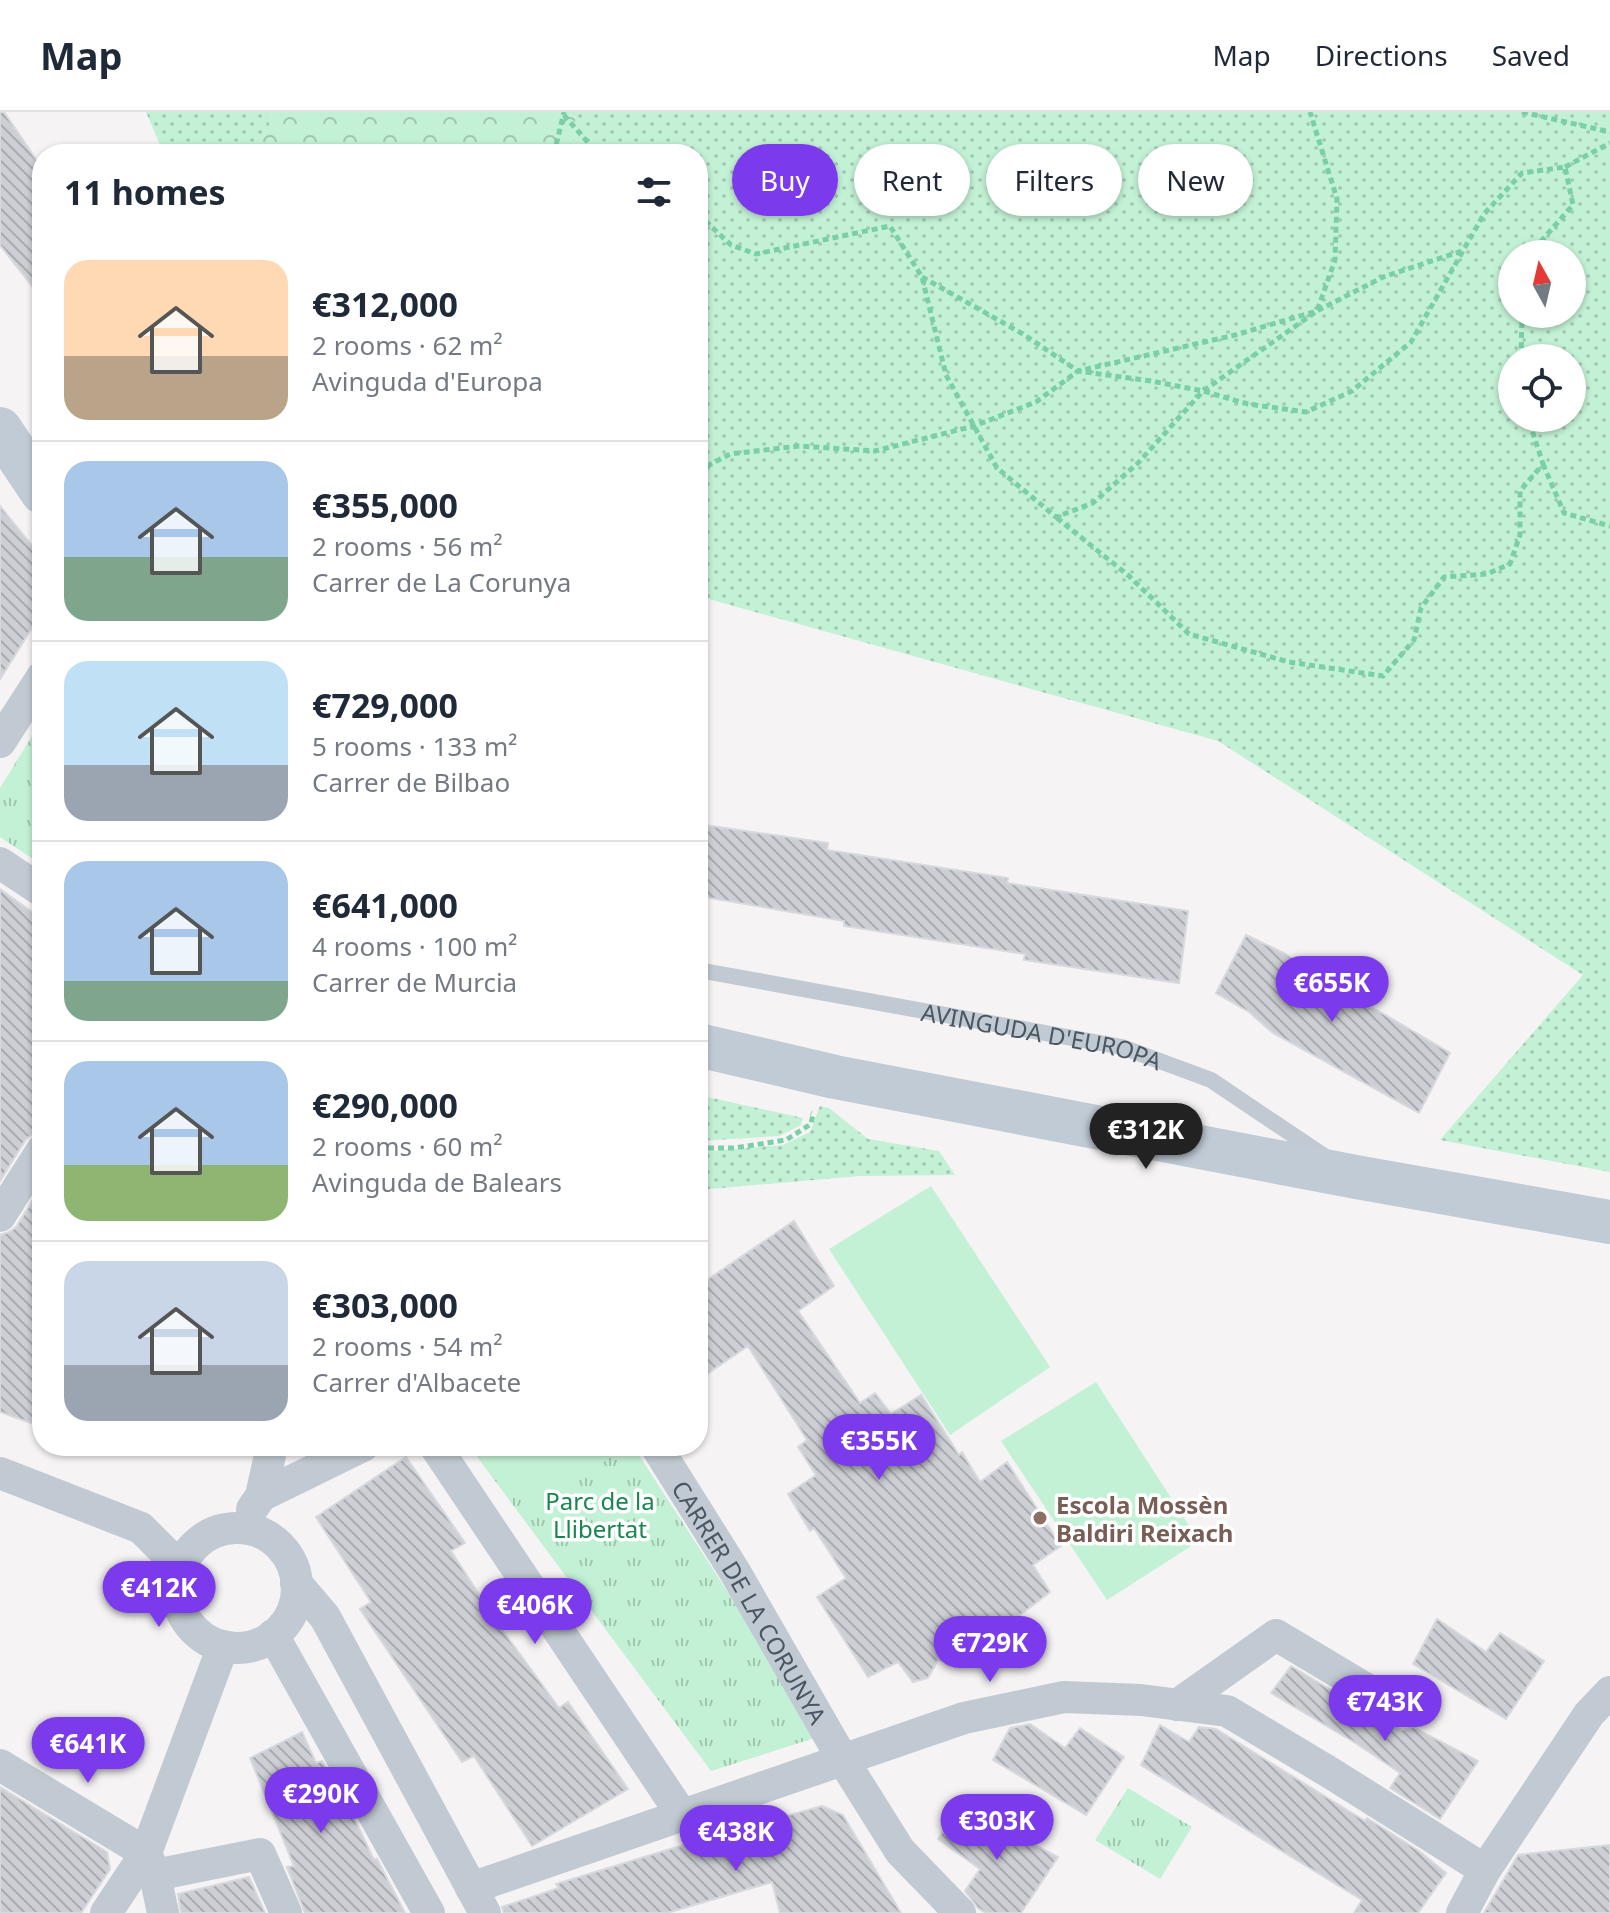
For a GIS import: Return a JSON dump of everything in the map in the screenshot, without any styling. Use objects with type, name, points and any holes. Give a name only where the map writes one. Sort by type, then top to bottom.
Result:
[{"type":"street","points":[[0,429],[32,477]]},
{"type":"street","points":[[0,742],[32,692]]},
{"type":"street","points":[[0,863],[32,884]]},
{"type":"street","name":"AVINGUDA D'EUROPA","points":[[708,1047],[835,1077],[1356,1177],[1610,1222]]},
{"type":"street","points":[[0,1216],[32,1166]]},
{"type":"street","points":[[239,1528],[261,1496],[270,1456]]},
{"type":"street","points":[[261,1496],[343,1456]]},
{"type":"street","points":[[442,1456],[682,1815]]},
{"type":"street","name":"CARRER DE LA CORUNYA","points":[[662,1456],[735,1572],[843,1760],[900,1851],[960,1913]]},
{"type":"street","points":[[0,1473],[141,1528],[169,1529],[204,1538]]},
{"type":"street","points":[[141,1528],[180,1567]]},
{"type":"street","points":[[239,1528],[264,1535],[278,1545],[293,1566],[296,1583],[291,1612],[273,1635],[249,1647],[223,1646],[196,1632],[184,1616],[177,1597],[180,1567],[190,1550],[215,1532],[239,1528]]},
{"type":"street","points":[[296,1583],[325,1617],[478,1900],[682,1815],[964,1718],[1064,1697],[1141,1700],[1227,1711],[1485,1870]]},
{"type":"street","points":[[273,1635],[429,1913]]},
{"type":"street","points":[[1177,1705],[1276,1635],[1403,1711]]},
{"type":"street","points":[[106,1913],[151,1864],[223,1646]]},
{"type":"street","points":[[1462,1913],[1485,1870],[1603,1710]]},
{"type":"street","points":[[0,1765],[151,1864],[260,1854],[286,1913]]},
{"type":"street","points":[[151,1864],[163,1913]]},
{"type":"lane","name":"AVINGUDA D'EUROPA","points":[[708,972],[1122,1047],[1211,1080],[1356,1177]]},
{"type":"path","points":[[1310,112],[1337,199],[1335,260],[1317,311]]},
{"type":"path","points":[[1522,112],[1610,132]]},
{"type":"path","points":[[556,144],[564,114]]},
{"type":"path","points":[[564,114],[590,144]]},
{"type":"path","points":[[922,277],[1023,334],[1078,371],[1151,381],[1248,404],[1306,412],[1352,391],[1411,342],[1484,214],[1522,173],[1565,167],[1610,143]]},
{"type":"path","points":[[1542,240],[1573,205],[1565,167]]},
{"type":"path","points":[[708,223],[731,245],[756,254],[890,226],[922,277],[946,375],[997,468],[1129,576],[1189,634],[1289,662],[1383,676],[1414,640],[1421,608],[1444,577],[1487,574],[1510,564],[1520,535],[1520,491],[1543,464]]},
{"type":"path","points":[[1056,517],[1093,503],[1138,463],[1203,391],[1317,311],[1383,277],[1464,250]]},
{"type":"path","points":[[708,466],[730,454],[799,446],[875,451],[974,426],[1036,402],[1078,371],[1235,335],[1317,311]]},
{"type":"path","points":[[1533,432],[1564,513],[1610,526]]},
{"type":"path","points":[[708,1148],[734,1148],[786,1140],[811,1124],[813,1114],[799,1111]]},
{"type":"green space","points":[[146,112],[272,112],[268,130],[258,144],[160,144]]},
{"type":"green space","points":[[272,112],[576,112],[573,144],[258,144],[268,130]]},
{"type":"green space","points":[[576,112],[1610,112],[1610,1172],[1440,1140],[1583,975],[1218,741],[708,599],[708,144],[573,144]]},
{"type":"green space","points":[[32,736],[32,858],[0,837],[0,788]]},
{"type":"green space","points":[[708,1097],[803,1118],[801,1125],[779,1136],[708,1140]]},
{"type":"green space","points":[[820,1106],[829,1108],[868,1139],[939,1151],[955,1175],[860,1176],[708,1189],[708,1151],[783,1145],[810,1132]]},
{"type":"green space","points":[[931,1186],[1050,1367],[950,1435],[829,1249]]},
{"type":"green space","points":[[1096,1382],[1199,1541],[1107,1600],[1001,1441]]},
{"type":"green space","name":"Parc de la Llibertat","points":[[476,1456],[639,1456],[821,1736],[711,1771]]},
{"type":"green space","points":[[496,1456],[606,1456],[608,1459],[533,1510]]},
{"type":"green space","points":[[1128,1788],[1192,1827],[1160,1879],[1095,1840]]},
{"type":"building","points":[[0,112],[4,112],[32,153],[32,286],[0,245]]},
{"type":"building","points":[[0,506],[32,546],[32,628],[0,679]]},
{"type":"building","points":[[708,825],[828,843],[827,850],[1008,878],[1007,883],[1188,911],[1179,983],[1024,960],[1025,954],[844,926],[844,921],[708,898]]},
{"type":"building","points":[[0,889],[32,912],[32,1135],[26,1139],[0,1181]]},
{"type":"building","points":[[1246,935],[1284,953],[1349,997],[1450,1053],[1419,1113],[1273,1033],[1249,1012],[1216,993]]},
{"type":"building","points":[[32,1201],[32,1423],[0,1412],[0,1235],[16,1227]]},
{"type":"building","points":[[794,1221],[834,1286],[798,1311],[860,1403],[875,1393],[891,1414],[921,1395],[980,1482],[1007,1462],[1061,1546],[1033,1565],[1050,1592],[959,1662],[938,1660],[928,1678],[913,1682],[898,1662],[868,1677],[817,1597],[846,1578],[814,1528],[810,1531],[788,1494],[816,1475],[798,1447],[807,1440],[748,1346],[708,1373],[708,1279]]},
{"type":"building","points":[[406,1457],[465,1543],[451,1551],[501,1628],[559,1708],[568,1702],[628,1789],[532,1846],[474,1756],[462,1762],[360,1609],[371,1602],[316,1517]]},
{"type":"building","points":[[1437,1619],[1486,1652],[1500,1633],[1544,1661],[1506,1719],[1413,1664]]},
{"type":"building","points":[[1291,1666],[1393,1727],[1403,1730],[1413,1727],[1478,1761],[1440,1819],[1390,1788],[1400,1773],[1271,1693]]},
{"type":"building","points":[[1030,1724],[1065,1748],[1080,1728],[1124,1757],[1086,1815],[993,1760],[1010,1728]]},
{"type":"building","points":[[1160,1725],[1189,1742],[1199,1727],[1216,1729],[1365,1821],[1367,1818],[1419,1851],[1446,1873],[1418,1913],[1354,1913],[1362,1900],[1141,1765]]},
{"type":"building","points":[[302,1732],[316,1763],[322,1761],[405,1913],[305,1913],[287,1867],[294,1866],[250,1758]]},
{"type":"building","points":[[0,1787],[107,1852],[110,1869],[81,1913],[0,1913]]},
{"type":"building","points":[[959,1805],[1058,1857],[1021,1913],[986,1913],[965,1891],[980,1869],[938,1839]]},
{"type":"building","points":[[822,1806],[843,1815],[901,1913],[780,1913],[772,1882],[667,1913],[504,1913],[502,1907],[559,1888],[556,1884]]},
{"type":"building","points":[[1610,1845],[1610,1913],[1484,1913],[1518,1855]]},
{"type":"building","points":[[249,1877],[265,1913],[181,1913],[178,1894]]},
{"type":"place","name":"Escola Mossèn Baldiri Reixach","points":[[1040,1518]]}]
